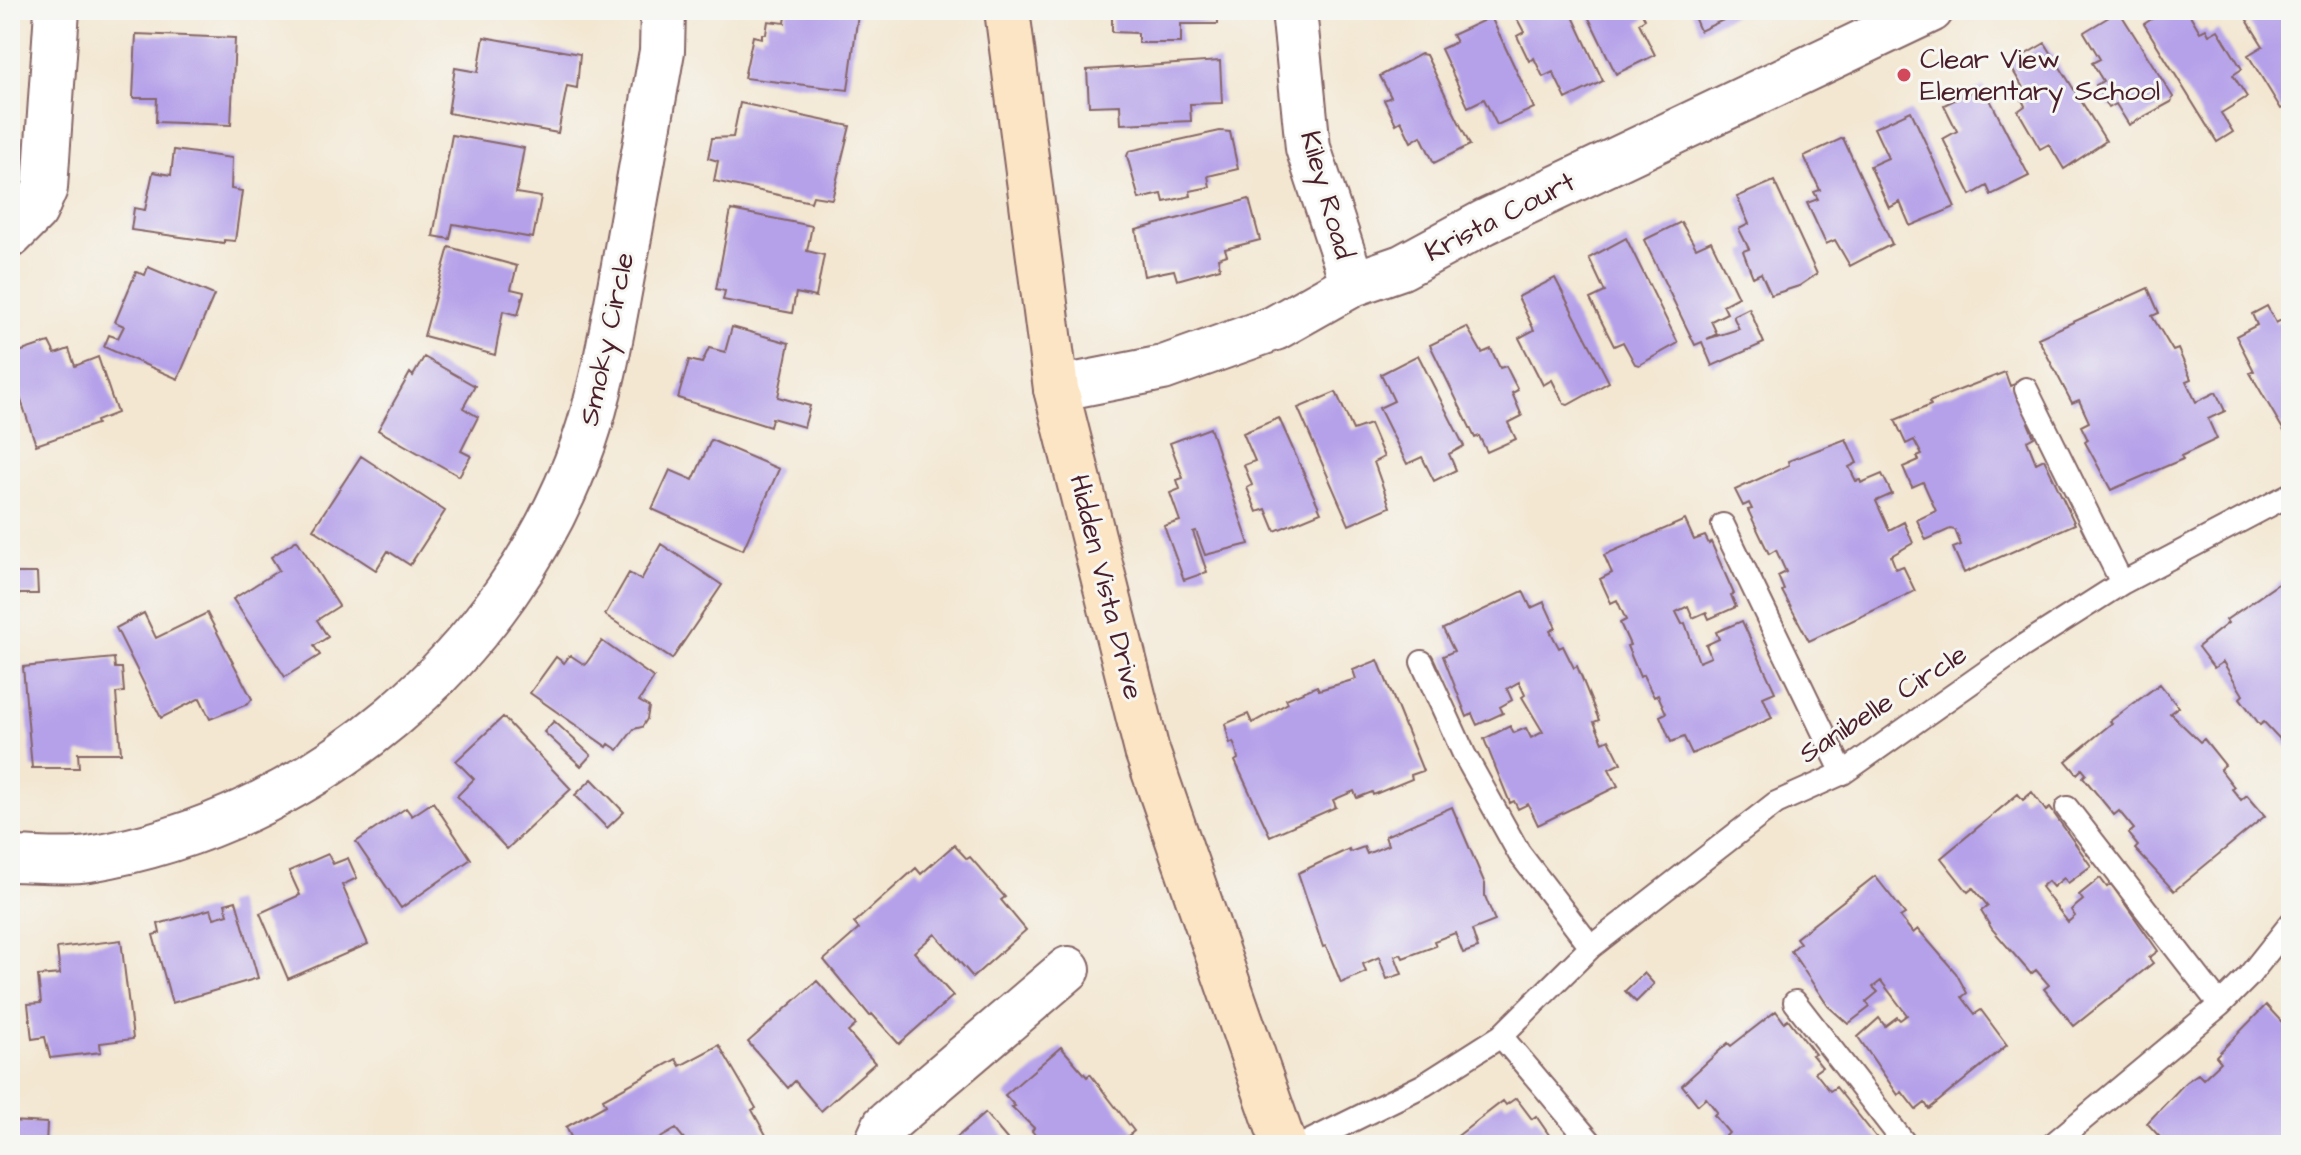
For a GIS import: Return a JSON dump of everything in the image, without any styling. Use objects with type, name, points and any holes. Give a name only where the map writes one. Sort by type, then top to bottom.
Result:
[{"type":"street","points":[[10,236],[35,211],[45,188],[57,10]]},
{"type":"street","name":"Smoky Circle","points":[[10,859],[85,859],[140,848],[246,810],[296,785],[343,755],[429,683],[504,596],[562,497],[600,389],[662,51],[663,10]]},
{"type":"street","name":"Hidden Vista Drive","points":[[1007,10],[1056,389],[1147,751],[1284,1145]]},
{"type":"street","name":"Kiley Road","points":[[1294,10],[1308,148],[1353,284]]},
{"type":"street","name":"Krista Court","points":[[1056,389],[1163,368],[1217,352],[1275,328],[1353,284],[1402,267],[1485,222],[1931,10]]},
{"type":"street","points":[[876,1145],[885,1125],[1068,969]]},
{"type":"lane","points":[[2026,389],[2122,583]]},
{"type":"lane","name":"Sanibelle Circle","points":[[1302,1145],[1424,1085],[1501,1036],[1591,947],[1776,803],[1843,773],[2023,646],[2122,583],[2291,494]]},
{"type":"lane","points":[[1723,525],[1843,773]]},
{"type":"lane","points":[[1422,662],[1464,754],[1519,853],[1591,947]]},
{"type":"lane","points":[[2067,808],[2220,1005]]},
{"type":"lane","points":[[2052,1145],[2220,1005],[2248,977],[2291,923]]},
{"type":"lane","points":[[1795,1002],[1906,1145]]},
{"type":"lane","points":[[1501,1036],[1593,1145]]},
{"type":"building","points":[[503,10],[529,10],[529,12],[503,15]]},
{"type":"building","points":[[787,10],[846,10],[858,14],[848,90],[744,78],[753,36],[762,38],[762,34],[766,34],[768,21],[785,23]]},
{"type":"building","points":[[1109,10],[1218,10],[1218,24],[1181,24],[1181,43],[1138,43],[1138,33],[1112,32],[1112,14]]},
{"type":"building","points":[[1570,10],[1603,81],[1566,99],[1553,72],[1543,77],[1534,58],[1529,61],[1517,36],[1524,32],[1513,11]]},
{"type":"building","points":[[1585,10],[1647,10],[1642,13],[1645,19],[1639,23],[1655,55],[1616,74]]},
{"type":"building","points":[[1691,10],[1734,10],[1736,14],[1700,31]]},
{"type":"building","points":[[2166,10],[2187,10],[2200,32],[2206,29],[2209,35],[2218,30],[2242,69],[2233,75],[2247,97],[2221,113],[2233,132],[2217,142],[2144,24]]},
{"type":"building","points":[[2264,10],[2291,10],[2291,103],[2281,109],[2248,55],[2263,46],[2247,20]]},
{"type":"building","points":[[2119,11],[2173,97],[2171,102],[2129,125],[2116,104],[2109,108],[2096,85],[2103,81],[2092,63],[2100,59],[2084,32]]},
{"type":"building","points":[[1491,17],[1534,108],[1497,125],[1484,99],[1468,107],[1441,49],[1456,42],[1452,35]]},
{"type":"building","points":[[136,34],[235,38],[231,125],[156,122],[157,98],[133,98]]},
{"type":"building","points":[[484,37],[580,54],[577,88],[567,86],[558,133],[448,113],[455,68],[478,72]]},
{"type":"building","points":[[2045,43],[2106,141],[2064,169],[2049,144],[2040,149],[2018,111],[2025,106],[2022,100],[2028,96],[2009,64]]},
{"type":"building","points":[[1421,54],[1426,55],[1470,145],[1434,163],[1421,136],[1411,142],[1401,121],[1396,124],[1384,100],[1391,97],[1380,76]]},
{"type":"building","points":[[1220,61],[1222,103],[1190,104],[1191,121],[1121,124],[1120,105],[1089,106],[1087,70]]},
{"type":"building","points":[[1983,86],[2029,176],[1991,195],[1987,186],[1971,195],[1943,139],[1957,131],[1944,105]]},
{"type":"building","points":[[740,103],[850,126],[832,199],[813,196],[811,202],[714,181],[718,161],[708,158],[712,138],[733,137]]},
{"type":"building","points":[[1911,111],[1955,207],[1910,226],[1900,202],[1889,208],[1870,166],[1888,158],[1874,128]]},
{"type":"building","points":[[1220,131],[1230,132],[1238,169],[1208,176],[1210,187],[1190,191],[1191,196],[1164,202],[1162,194],[1139,199],[1127,156],[1129,151]]},
{"type":"building","points":[[452,135],[524,148],[516,193],[541,197],[533,238],[453,224],[450,239],[433,236]]},
{"type":"building","points":[[1843,138],[1892,244],[1850,266],[1835,240],[1826,244],[1807,203],[1818,199],[1814,192],[1820,190],[1804,156]]},
{"type":"building","points":[[174,150],[232,158],[231,189],[242,191],[235,241],[224,240],[224,243],[131,230],[134,208],[145,210],[153,172],[171,175]]},
{"type":"building","points":[[1774,181],[1817,274],[1799,286],[1771,295],[1761,273],[1753,277],[1743,251],[1749,249],[1739,229],[1749,224],[1737,197]]},
{"type":"building","points":[[1249,199],[1260,240],[1225,249],[1227,255],[1218,258],[1220,268],[1177,280],[1174,270],[1144,276],[1136,230]]},
{"type":"building","points":[[731,210],[812,226],[807,251],[824,255],[816,297],[796,293],[792,313],[723,300],[725,291],[716,289]]},
{"type":"building","points":[[1681,222],[1696,248],[1711,241],[1738,297],[1723,305],[1727,313],[1711,321],[1717,334],[1707,339],[1739,329],[1733,316],[1749,308],[1764,343],[1712,366],[1702,342],[1695,345],[1644,240]]},
{"type":"building","points":[[1626,238],[1678,343],[1639,365],[1635,364],[1623,342],[1614,346],[1590,299],[1605,292],[1589,258]]},
{"type":"building","points":[[449,247],[517,266],[511,289],[524,292],[518,315],[503,311],[495,355],[424,336]]},
{"type":"building","points":[[148,267],[214,295],[178,379],[104,347],[109,335],[118,338],[124,326],[115,322],[136,272],[145,275]]},
{"type":"building","points":[[1555,278],[1609,382],[1568,405],[1564,404],[1552,380],[1543,385],[1519,338],[1534,330],[1518,297]]},
{"type":"building","points":[[2148,288],[2159,313],[2152,316],[2173,351],[2178,349],[2191,379],[2186,381],[2196,402],[2216,392],[2225,411],[2208,419],[2217,439],[2181,456],[2183,459],[2111,490],[2085,442],[2088,440],[2081,426],[2089,422],[2079,400],[2072,403],[2038,338]]},
{"type":"building","points":[[2267,306],[2276,323],[2291,315],[2291,443],[2250,373],[2254,371],[2236,336],[2257,325],[2252,314]]},
{"type":"building","points":[[732,327],[789,343],[778,397],[810,406],[804,427],[772,418],[770,427],[678,398],[689,360],[702,363],[709,348],[725,352]]},
{"type":"building","points":[[1467,327],[1482,353],[1491,349],[1500,368],[1506,366],[1518,390],[1512,393],[1522,416],[1508,423],[1516,439],[1487,452],[1479,436],[1475,438],[1430,345]]},
{"type":"building","points":[[49,342],[55,354],[69,349],[75,366],[98,357],[117,413],[96,421],[97,424],[36,445],[10,367],[10,355]]},
{"type":"building","points":[[1418,355],[1464,446],[1449,454],[1456,470],[1434,481],[1422,457],[1407,464],[1379,408],[1394,401],[1381,374]]},
{"type":"building","points":[[424,357],[475,386],[463,408],[478,417],[461,451],[471,456],[459,476],[378,430],[410,373],[413,376]]},
{"type":"building","points":[[2005,372],[2010,386],[2015,384],[2032,421],[2028,423],[2034,437],[2027,441],[2036,463],[2044,459],[2075,524],[1964,573],[1953,548],[1961,545],[1955,530],[1950,529],[1926,540],[1917,520],[1936,511],[1923,482],[1912,487],[1903,467],[1919,460],[1917,457],[1922,455],[1914,440],[1906,444],[1895,420],[1931,405],[1929,402]]},
{"type":"building","points":[[1336,392],[1353,430],[1370,424],[1384,457],[1374,462],[1390,507],[1349,525],[1298,408]]},
{"type":"building","points":[[1279,418],[1321,512],[1275,531],[1266,509],[1257,512],[1247,488],[1252,485],[1244,465],[1255,461],[1243,433]]},
{"type":"building","points":[[1210,428],[1249,544],[1205,555],[1196,531],[1193,532],[1207,572],[1184,580],[1164,526],[1180,521],[1170,493],[1180,489],[1177,480],[1183,478],[1170,443]]},
{"type":"building","points":[[1846,439],[1857,463],[1849,467],[1856,481],[1860,480],[1861,483],[1882,474],[1892,494],[1876,501],[1889,530],[1904,522],[1913,543],[1891,556],[1896,569],[1903,566],[1915,591],[1809,641],[1782,591],[1778,576],[1786,572],[1776,550],[1769,554],[1748,510],[1752,509],[1749,503],[1743,506],[1735,490],[1789,465],[1788,461]]},
{"type":"building","points":[[711,440],[779,469],[743,550],[652,509],[670,470],[693,480]]},
{"type":"building","points":[[361,456],[445,511],[410,565],[388,551],[376,570],[313,529]]},
{"type":"building","points":[[1685,520],[1694,540],[1705,536],[1709,544],[1711,542],[1734,594],[1731,595],[1736,607],[1709,619],[1706,612],[1693,618],[1688,606],[1676,612],[1682,624],[1685,623],[1699,662],[1711,657],[1706,645],[1719,639],[1716,632],[1742,621],[1775,692],[1763,697],[1772,718],[1692,754],[1684,737],[1671,742],[1660,716],[1666,713],[1658,695],[1654,697],[1643,675],[1640,677],[1627,646],[1630,645],[1620,623],[1626,620],[1617,600],[1611,603],[1600,579],[1612,573],[1604,555]]},
{"type":"building","points":[[297,540],[339,606],[317,620],[328,637],[314,646],[320,655],[285,677],[233,599],[279,570],[271,557]]},
{"type":"building","points":[[661,544],[722,585],[672,659],[605,615],[629,573],[641,580]]},
{"type":"building","points":[[10,573],[37,573],[38,594],[10,594]]},
{"type":"building","points":[[2291,575],[2291,751],[2264,722],[2260,725],[2240,698],[2243,695],[2223,662],[2214,668],[2198,647],[2228,623],[2226,620]]},
{"type":"building","points":[[1523,591],[1531,608],[1544,602],[1556,628],[1550,631],[1559,648],[1563,646],[1574,668],[1577,666],[1599,720],[1594,722],[1603,742],[1609,739],[1621,763],[1609,769],[1618,786],[1538,825],[1528,804],[1518,809],[1514,801],[1510,803],[1484,739],[1510,726],[1514,733],[1526,728],[1531,738],[1543,732],[1522,697],[1525,695],[1519,682],[1507,689],[1512,700],[1500,707],[1503,713],[1477,725],[1472,714],[1467,717],[1443,656],[1454,651],[1443,629]]},
{"type":"building","points":[[144,613],[156,638],[207,613],[252,699],[248,704],[210,719],[200,698],[161,718],[116,628]]},
{"type":"building","points":[[602,641],[654,678],[639,701],[649,707],[647,719],[642,727],[634,729],[618,750],[609,744],[607,747],[530,693],[556,657],[564,663],[570,655],[585,665]]},
{"type":"building","points":[[114,658],[115,668],[122,668],[124,692],[116,693],[121,753],[78,753],[79,768],[32,768],[23,667]]},
{"type":"building","points":[[1378,660],[1423,771],[1411,775],[1412,779],[1373,795],[1372,792],[1357,798],[1354,791],[1333,800],[1336,807],[1270,836],[1235,761],[1238,759],[1236,749],[1233,742],[1230,744],[1225,724],[1248,714],[1252,723],[1288,703],[1286,699],[1317,686],[1319,690],[1356,679],[1353,670]]},
{"type":"building","points":[[2160,684],[2178,707],[2170,713],[2200,742],[2204,739],[2225,765],[2220,769],[2234,787],[2232,789],[2241,800],[2247,795],[2265,816],[2174,891],[2135,849],[2138,846],[2128,834],[2134,829],[2119,811],[2114,815],[2083,777],[2086,774],[2082,769],[2077,774],[2066,761],[2112,723],[2110,721]]},
{"type":"building","points":[[503,717],[571,789],[507,849],[457,796],[474,779],[456,761]]},
{"type":"building","points":[[554,721],[591,755],[581,766],[544,732]]},
{"type":"building","points":[[592,779],[624,812],[607,828],[575,795]]},
{"type":"building","points":[[2032,792],[2046,811],[2050,808],[2091,866],[2068,883],[2064,878],[2053,887],[2048,881],[2041,887],[2068,922],[2075,916],[2071,910],[2083,900],[2079,895],[2100,878],[2107,887],[2111,884],[2158,951],[2149,958],[2153,963],[2074,1026],[2044,989],[2049,985],[2036,970],[2031,974],[1992,929],[1981,911],[1988,906],[1973,888],[1968,892],[1941,858],[2018,794],[2023,800]]},
{"type":"building","points":[[433,802],[471,859],[401,908],[356,842],[406,808],[412,816]]},
{"type":"building","points":[[1452,807],[1485,884],[1485,896],[1495,921],[1472,930],[1478,948],[1463,953],[1455,933],[1434,941],[1436,946],[1403,958],[1401,954],[1395,956],[1402,974],[1387,979],[1379,957],[1363,964],[1366,972],[1341,983],[1326,946],[1323,947],[1298,873],[1349,849],[1350,852],[1364,847],[1367,854],[1388,845],[1385,836]]},
{"type":"building","points":[[954,845],[967,859],[970,857],[1005,897],[1001,900],[1026,930],[973,977],[935,934],[914,952],[953,996],[899,1044],[872,1014],[870,1016],[824,960],[859,929],[854,923],[916,868],[921,874]]},
{"type":"building","points":[[328,854],[333,864],[348,858],[357,878],[342,885],[368,944],[288,979],[260,913],[300,895],[289,871]]},
{"type":"building","points":[[1875,876],[1905,914],[1900,917],[1913,933],[1918,929],[1956,973],[1967,993],[1962,997],[1975,1014],[1981,1010],[2007,1045],[1929,1109],[1925,1103],[1916,1110],[1902,1092],[1898,1095],[1858,1037],[1879,1018],[1885,1026],[1897,1017],[1900,1020],[1907,1015],[1881,981],[1873,987],[1878,992],[1866,1002],[1870,1007],[1848,1024],[1828,1006],[1791,951],[1800,943],[1796,938]]},
{"type":"building","points":[[236,901],[258,978],[172,1003],[153,935],[160,933],[158,924],[211,909],[214,918],[228,914],[225,904]]},
{"type":"building","points":[[121,940],[133,1039],[100,1043],[101,1052],[50,1058],[45,1037],[32,1039],[28,1004],[41,1003],[38,976],[60,974],[57,948]]},
{"type":"building","points":[[1644,973],[1654,984],[1636,1002],[1625,991]]},
{"type":"building","points":[[817,981],[856,1025],[848,1032],[875,1063],[821,1111],[795,1081],[788,1088],[748,1042]]},
{"type":"building","points":[[2266,1005],[2291,1032],[2291,1145],[2167,1145],[2147,1123],[2186,1082],[2198,1074],[2203,1079],[2221,1062],[2216,1056]]},
{"type":"building","points":[[1776,1011],[1784,1022],[1788,1019],[1815,1054],[1812,1055],[1822,1067],[1815,1072],[1830,1091],[1836,1087],[1880,1142],[1876,1145],[1731,1145],[1725,1137],[1729,1133],[1714,1115],[1717,1112],[1706,1098],[1698,1105],[1682,1085],[1728,1043],[1731,1046]]},
{"type":"building","points":[[12,1028],[14,1059],[10,1059]]},
{"type":"building","points":[[719,1045],[756,1108],[752,1110],[771,1144],[689,1145],[676,1129],[657,1140],[660,1145],[571,1145],[574,1143],[566,1127],[606,1105],[603,1099],[676,1059],[680,1066]]},
{"type":"building","points":[[1061,1047],[1087,1077],[1090,1074],[1134,1131],[1117,1145],[1035,1145],[1040,1141],[1032,1131],[1034,1128],[1012,1107],[1015,1106],[1005,1095]]},
{"type":"building","points":[[1516,1098],[1532,1119],[1536,1116],[1556,1145],[1446,1145],[1503,1101],[1506,1105]]},
{"type":"building","points":[[985,1113],[1012,1145],[948,1145]]},
{"type":"building","points":[[10,1121],[47,1123],[46,1145],[10,1145]]},
{"type":"place","name":"Clear View Elementary School","points":[[1904,75]]}]
